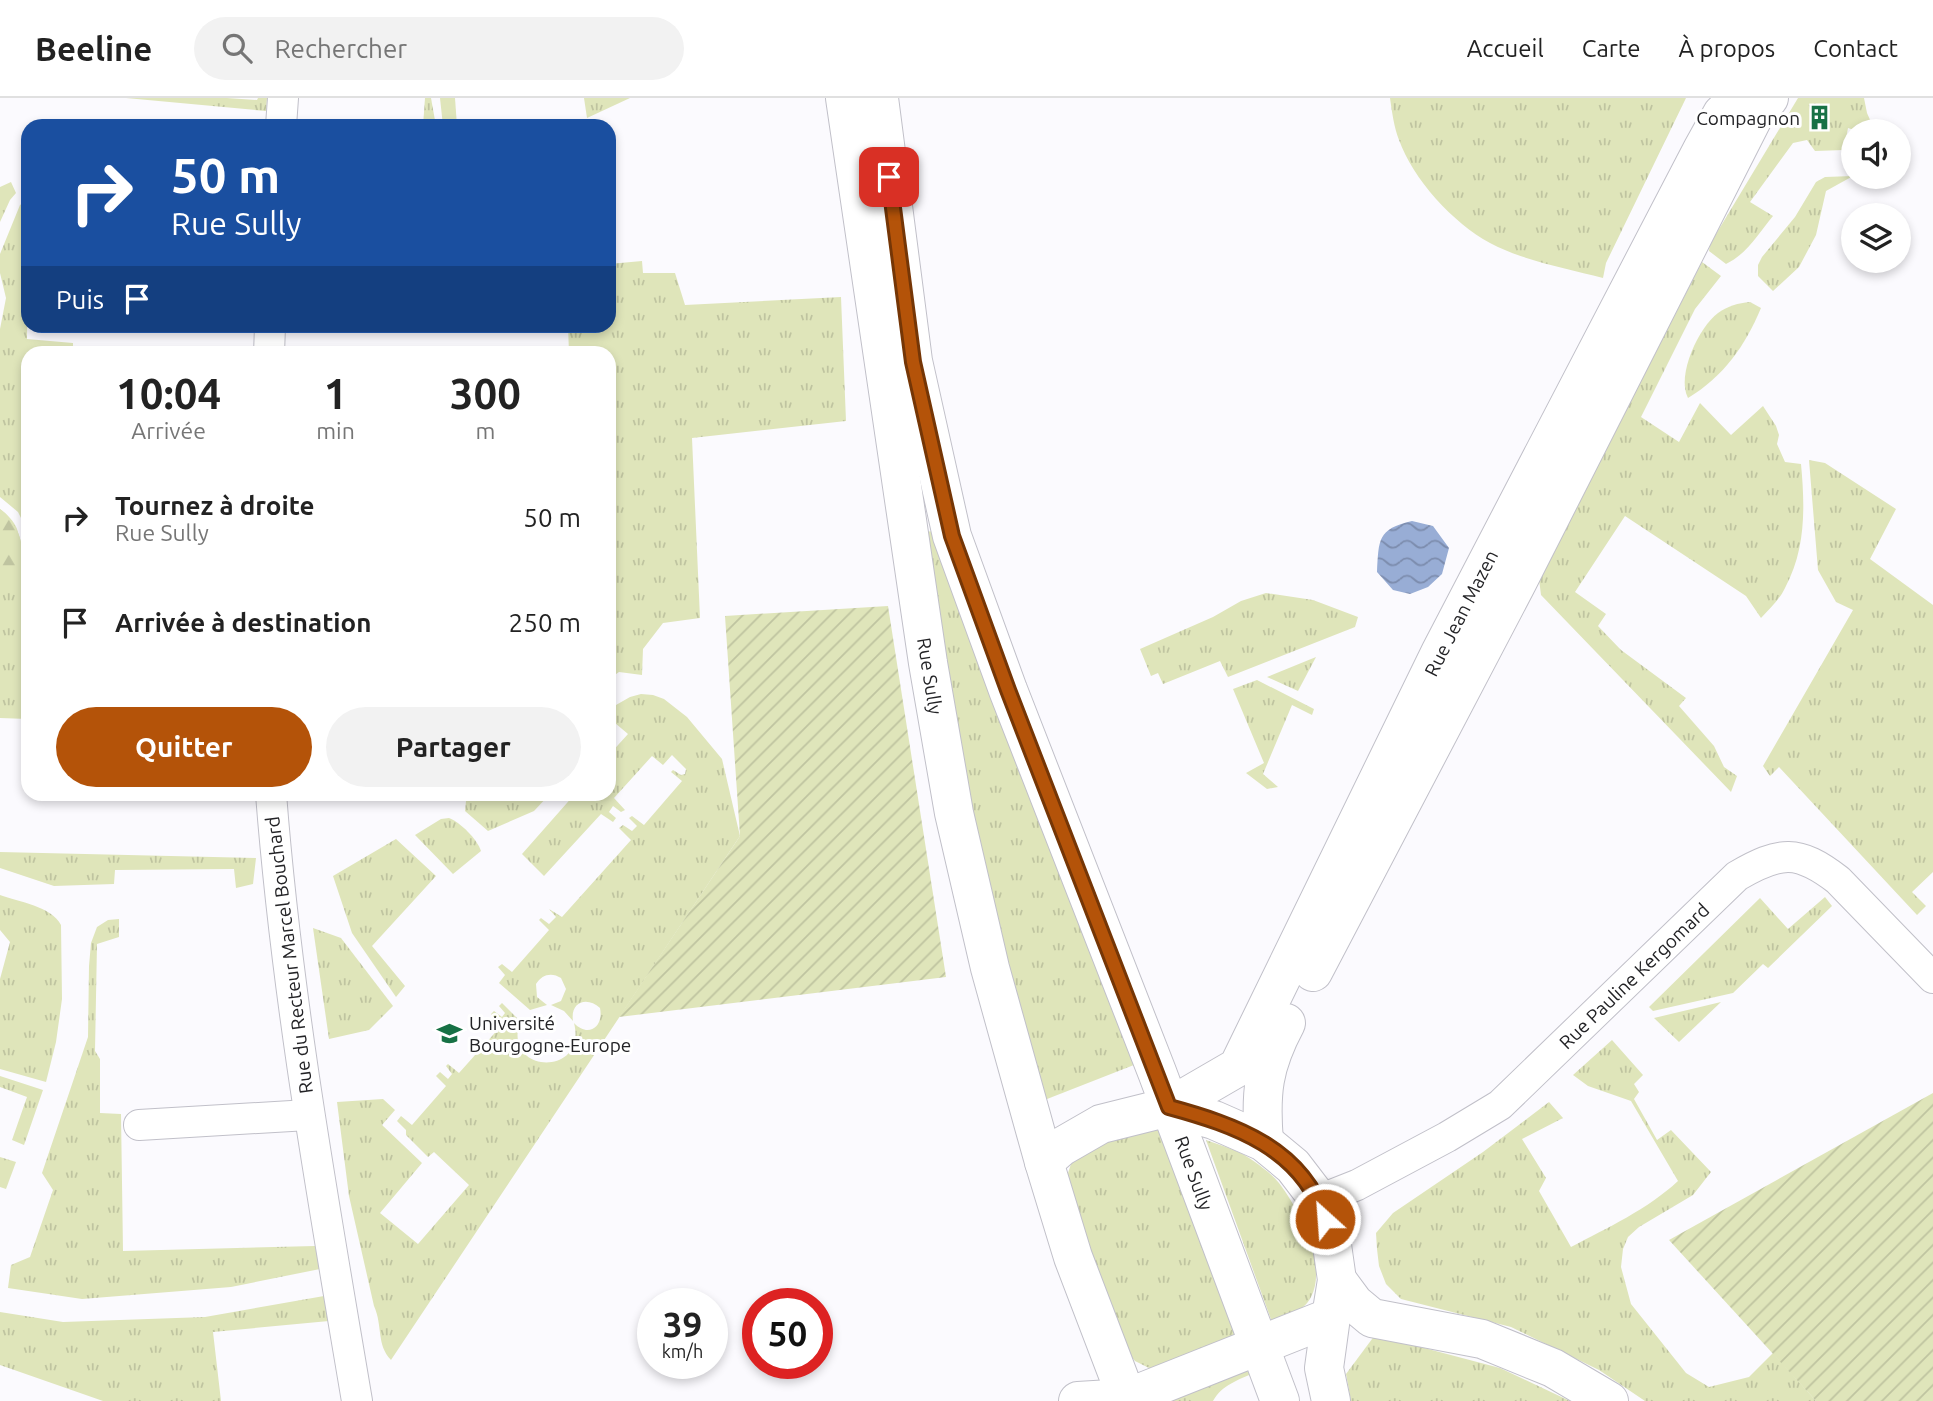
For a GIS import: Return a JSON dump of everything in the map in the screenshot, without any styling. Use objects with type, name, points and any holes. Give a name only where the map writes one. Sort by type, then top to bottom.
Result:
[{"type":"main road","name":"Rue Sully","points":[[845,98],[928,663],[954,813],[990,968],[1044,1162],[1073,1257],[1127,1399]]},
{"type":"main road","name":"Rue Sully","points":[[878,98],[913,362],[952,536],[1008,690],[1280,1401]]},
{"type":"main road","name":"Rue Jean Mazen","points":[[1169,1107],[1238,1067],[1440,653],[1702,150],[1722,114],[1738,98]]},
{"type":"main road","name":"Rue Jean Mazen","points":[[1264,1142],[1261,1106],[1263,1085],[1266,1070],[1282,1031],[1518,581],[1755,114],[1769,98]]},
{"type":"main road","points":[[1430,748],[1440,653]]},
{"type":"main road","points":[[1044,1162],[1061,1147],[1101,1124],[1169,1107],[1213,1120],[1264,1142],[1293,1166],[1319,1200],[1331,1238],[1337,1280],[1324,1368],[1331,1401]]},
{"type":"main road","points":[[1337,1280],[1354,1303],[1373,1318],[1482,1339],[1553,1368],[1609,1401]]},
{"type":"main road","points":[[1078,1401],[1127,1399],[1331,1317]]},
{"type":"street","points":[[282,119],[283,98]]},
{"type":"street","name":"Rue du Recteur Marcel Bouchard","points":[[272,801],[279,902],[308,1115],[358,1401]]},
{"type":"street","name":"Rue Pauline Kergomard","points":[[1319,1200],[1379,1173],[1500,1105],[1737,876],[1758,864],[1781,857],[1801,857],[1821,867],[1838,880],[1933,978]]},
{"type":"street","name":"Rue du Recteur Marcel Bouchard","points":[[139,1125],[308,1115]]},
{"type":"green space","points":[[126,98],[257,100],[267,98],[266,111]]},
{"type":"green space","points":[[425,98],[431,98],[435,119],[424,119]]},
{"type":"green space","points":[[440,98],[455,98],[456,119],[442,119]]},
{"type":"green space","points":[[584,98],[630,98],[587,118]]},
{"type":"green space","points":[[1390,98],[1686,98],[1606,263],[1603,278],[1517,255],[1490,243],[1462,224],[1436,199],[1405,155],[1397,135]]},
{"type":"green space","points":[[1798,98],[1864,98],[1870,119],[1841,119],[1841,150],[1815,151],[1807,140],[1793,143],[1750,202],[1773,216],[1746,249],[1726,264],[1709,251],[1710,244]]},
{"type":"green space","points":[[1841,176],[1841,183],[1826,191],[1816,235],[1799,267],[1773,291],[1758,276],[1758,265],[1795,217],[1816,182],[1825,177]]},
{"type":"green space","points":[[11,182],[16,193],[0,222],[0,187]]},
{"type":"green space","points":[[20,205],[21,333],[27,333],[27,339],[73,343],[73,346],[21,346],[21,518],[18,512],[0,497],[0,329],[6,298],[0,273],[0,254]]},
{"type":"green space","points":[[642,261],[643,273],[675,273],[685,305],[841,297],[846,421],[692,438],[700,618],[663,623],[643,649],[642,675],[619,672],[616,674],[616,346],[569,346],[568,333],[616,333],[616,263]]},
{"type":"green space","points":[[1702,262],[1721,276],[1695,309],[1641,417],[1679,442],[1700,403],[1731,435],[1763,406],[1776,426],[1779,435],[1777,444],[1785,462],[1801,464],[1802,528],[1792,573],[1780,596],[1761,618],[1746,596],[1625,516],[1575,592],[1606,614],[1598,626],[1621,650],[1686,698],[1679,706],[1714,746],[1724,767],[1737,776],[1731,792],[1541,595],[1539,579]]},
{"type":"green space","points":[[1750,302],[1761,308],[1748,335],[1723,370],[1688,398],[1685,388],[1687,365],[1704,329],[1718,313],[1733,305]]},
{"type":"green space","points":[[1809,460],[1825,463],[1896,509],[1870,559],[1933,605],[1933,872],[1912,892],[1926,906],[1917,915],[1779,767],[1770,776],[1763,766],[1853,610],[1836,602],[1818,570]]},
{"type":"green space","points":[[0,509],[14,523],[21,544],[21,719],[0,718]]},
{"type":"green space","points":[[0,509],[17,530],[21,557],[5,587],[0,607]]},
{"type":"green space","points":[[936,531],[1139,1063],[1042,1101],[978,846],[921,532]]},
{"type":"green space","points":[[1266,593],[1313,600],[1358,617],[1355,627],[1228,677],[1220,661],[1163,684],[1158,673],[1151,676],[1140,649],[1213,617],[1241,601]]},
{"type":"green space","points":[[888,606],[946,977],[619,1017],[740,836],[725,616]]},
{"type":"green space","points":[[1316,657],[1298,691],[1267,677]]},
{"type":"green space","points":[[1257,680],[1314,709],[1312,715],[1292,705],[1263,774],[1278,787],[1267,789],[1246,773],[1264,763],[1233,689]]},
{"type":"green space","points":[[641,694],[664,699],[687,717],[722,759],[740,836],[391,1360],[381,1341],[349,1196],[337,1102],[383,1099],[395,1110],[382,1125],[422,1163],[380,1213],[418,1244],[469,1185],[434,1152],[428,1157],[406,1135],[406,1130],[397,1121],[401,1116],[412,1125],[446,1086],[436,1076],[440,1072],[448,1079],[452,1074],[446,1066],[448,1064],[459,1073],[501,1026],[491,1014],[494,1011],[502,1017],[505,1013],[499,1006],[502,1003],[520,1021],[518,1039],[523,1052],[533,1060],[545,1063],[558,1060],[569,1053],[575,1041],[574,1023],[585,1030],[597,1025],[601,1015],[600,1008],[595,1004],[585,1002],[577,1005],[573,1021],[564,1011],[551,1005],[561,1001],[566,989],[561,978],[547,975],[538,981],[537,997],[547,1005],[530,1010],[499,983],[505,975],[498,967],[502,964],[512,972],[549,930],[539,920],[541,918],[549,924],[556,917],[549,909],[562,917],[631,840],[619,828],[623,825],[632,831],[637,826],[629,818],[632,816],[644,825],[682,781],[671,772],[673,770],[681,775],[685,774],[686,769],[672,755],[663,765],[652,756],[616,796],[616,747],[628,734],[616,724],[616,705]]},
{"type":"green space","points":[[616,800],[625,810],[621,812],[613,806],[609,812],[616,818],[613,822],[601,814],[544,876],[522,854],[569,801]]},
{"type":"green space","points":[[466,801],[543,801],[534,811],[488,831],[465,811]]},
{"type":"green space","points":[[449,818],[468,832],[481,851],[453,874],[415,835],[441,819]]},
{"type":"green space","points":[[396,839],[436,876],[372,946],[405,986],[396,997],[352,933],[333,876]]},
{"type":"green space","points":[[0,852],[256,858],[253,884],[236,888],[234,869],[115,870],[114,884],[54,886],[0,868]]},
{"type":"green space","points":[[0,895],[42,909],[61,925],[62,999],[56,1042],[46,1082],[0,1069],[0,979],[10,942],[0,930]]},
{"type":"green space","points":[[1825,897],[1832,906],[1768,968],[1763,964],[1733,993],[1653,1011],[1649,1007],[1760,898],[1788,929]]},
{"type":"green space","points":[[119,919],[119,937],[97,944],[95,1051],[100,1059],[100,1113],[121,1114],[123,1251],[315,1246],[320,1269],[231,1287],[82,1299],[8,1288],[11,1265],[30,1257],[53,1190],[42,1173],[88,1037],[91,943],[97,927],[108,920]]},
{"type":"green space","points":[[313,928],[341,938],[393,1006],[369,1030],[329,1039]]},
{"type":"green space","points":[[1721,1002],[1679,1042],[1654,1018]]},
{"type":"green space","points":[[1612,1040],[1643,1075],[1634,1084],[1639,1092],[1634,1099],[1657,1140],[1671,1130],[1711,1172],[1693,1195],[1639,1227],[1628,1237],[1623,1249],[1621,1267],[1631,1304],[1686,1373],[1709,1387],[1749,1377],[1773,1353],[1816,1401],[1645,1401],[1599,1370],[1511,1327],[1401,1299],[1386,1284],[1379,1266],[1376,1233],[1393,1213],[1483,1152],[1549,1102],[1563,1118],[1522,1139],[1546,1178],[1539,1191],[1571,1247],[1640,1209],[1678,1181],[1631,1101],[1588,1086],[1573,1075]]},
{"type":"green space","points":[[0,1076],[43,1090],[24,1145],[12,1140],[27,1097],[0,1087]]},
{"type":"green space","points":[[1933,1093],[1933,1401],[1816,1401],[1669,1240]]},
{"type":"green space","points":[[1163,1125],[1246,1338],[1153,1370],[1135,1361],[1124,1348],[1066,1180],[1073,1161],[1091,1147]]},
{"type":"green space","points":[[1206,1140],[1244,1155],[1274,1177],[1295,1207],[1309,1238],[1316,1269],[1311,1297],[1299,1310],[1273,1325]]},
{"type":"green space","points":[[0,1157],[16,1162],[6,1189],[0,1187]]},
{"type":"green space","points":[[324,1296],[329,1321],[213,1332],[221,1401],[103,1401],[0,1365],[0,1312],[63,1322],[205,1317]]},
{"type":"green space","points":[[1375,1335],[1500,1368],[1570,1401],[1351,1401],[1346,1374]]},
{"type":"green space","points":[[1243,1370],[1254,1373],[1226,1387],[1213,1401],[1167,1401]]},
{"type":"water","points":[[1412,521],[1433,526],[1449,548],[1442,574],[1428,587],[1410,594],[1393,590],[1377,572],[1378,552],[1386,532]]},
{"type":"place","name":"Compagnon","points":[[1820,118]]},
{"type":"place","name":"Université Bourgogne-Europe","points":[[449,1034]]},
{"type":"route","points":[[889,177],[913,362],[952,536],[1008,690],[1169,1107],[1213,1120],[1264,1142],[1293,1166],[1319,1200],[1325,1219]]}]
